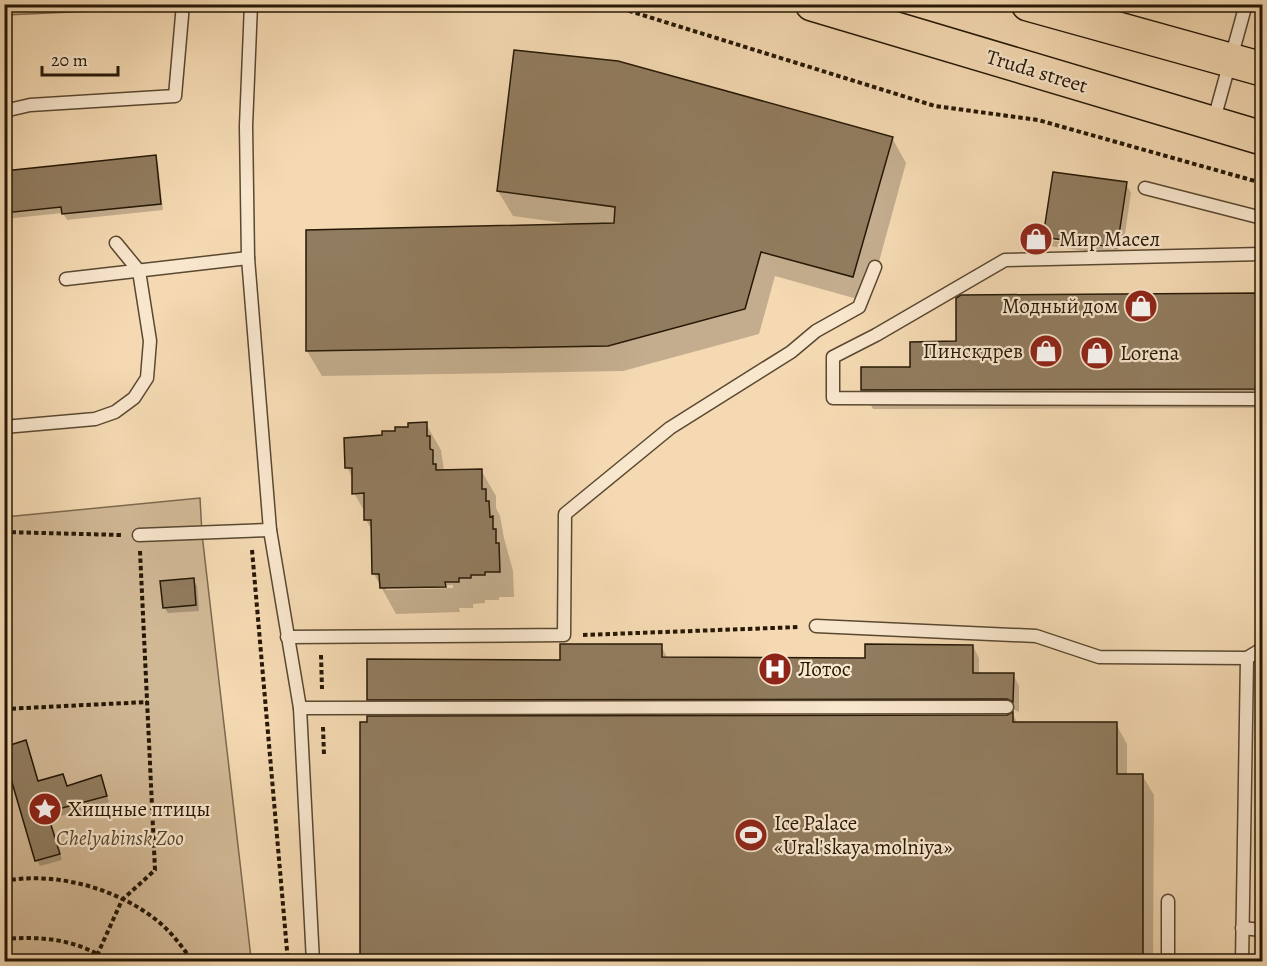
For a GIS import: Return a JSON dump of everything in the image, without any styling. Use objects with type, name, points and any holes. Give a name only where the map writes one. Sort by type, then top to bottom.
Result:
[{"type":"main road","name":"Truda street","points":[[812,4],[1263,138]]},
{"type":"main road","points":[[1028,4],[1263,69]]},
{"type":"lane","points":[[4,111],[30,105],[175,96],[183,4]]},
{"type":"lane","points":[[251,4],[246,126],[248,258],[270,530],[300,708],[313,962]]},
{"type":"lane","points":[[1212,124],[1246,4]]},
{"type":"lane","points":[[1145,188],[1263,218]]},
{"type":"lane","points":[[4,428],[95,419],[115,412],[134,398],[147,378],[150,340],[139,271],[116,243]]},
{"type":"lane","points":[[1263,254],[1005,260],[876,335],[833,357],[833,398],[1263,399]]},
{"type":"lane","points":[[66,279],[248,258]]},
{"type":"lane","points":[[287,637],[564,635],[566,514],[670,428],[791,352],[816,331],[859,308],[875,267]]},
{"type":"lane","points":[[139,535],[270,530]]},
{"type":"lane","points":[[816,627],[1036,636],[1099,657],[1247,658],[1263,649]]},
{"type":"lane","points":[[1242,962],[1247,658]]},
{"type":"lane","points":[[300,708],[1007,706]]},
{"type":"lane","points":[[1168,901],[1168,962]]},
{"type":"lane","points":[[1242,928],[1263,930]]},
{"type":"path","points":[[607,4],[935,106],[1038,120],[1263,183]]},
{"type":"path","points":[[4,532],[139,535],[155,870],[122,900],[94,962]]},
{"type":"path","points":[[564,635],[816,627]]},
{"type":"path","points":[[4,709],[147,702]]},
{"type":"path","points":[[4,881],[41,879],[73,882],[104,891],[159,923],[182,946],[193,962]]},
{"type":"path","points":[[4,939],[50,939],[98,954],[109,962]]},
{"type":"path","points":[[4,945],[9,962]]},
{"type":"green space","points":[[4,5],[127,5],[117,10],[5,15]]},
{"type":"green space","name":"Chelyabinsk Zoo","points":[[200,498],[202,534],[251,958],[248,962],[5,962],[5,517]]},
{"type":"building","points":[[514,50],[618,61],[893,137],[853,277],[761,252],[745,309],[608,346],[306,351],[306,230],[614,223],[615,207],[497,191]]},
{"type":"building","points":[[156,155],[161,204],[62,214],[61,207],[4,213],[4,171]]},
{"type":"building","points":[[1053,172],[1127,182],[1117,248],[1043,237]]},
{"type":"building","points":[[1262,293],[1263,389],[861,390],[861,367],[910,367],[910,342],[956,341],[956,298],[961,295]]},
{"type":"building","points":[[427,422],[427,436],[430,436],[430,449],[433,450],[433,464],[436,464],[436,470],[482,469],[482,489],[486,489],[490,517],[493,516],[493,529],[496,529],[496,543],[499,543],[500,572],[485,572],[485,575],[459,578],[459,582],[445,582],[446,587],[380,588],[379,574],[372,574],[371,520],[364,520],[364,493],[352,494],[352,468],[345,468],[344,438],[382,435],[382,431],[395,431],[395,427],[408,427],[408,423]]},
{"type":"building","points":[[194,578],[196,605],[163,608],[160,581]]},
{"type":"building","points":[[560,644],[662,644],[662,657],[865,658],[865,644],[973,645],[973,673],[1014,673],[1013,702],[1007,699],[367,700],[367,659],[560,660]]},
{"type":"building","name":"Ice Palace «Ural'skaya molniya»","points":[[1013,712],[1013,722],[1117,722],[1117,774],[1143,774],[1143,962],[360,962],[360,722],[367,722],[367,716],[1007,715]]},
{"type":"building","points":[[26,740],[38,781],[63,774],[67,786],[101,775],[107,796],[47,812],[60,854],[35,861],[4,755],[4,747]]},
{"type":"place","name":"Мир Масел","points":[[1036,239]]},
{"type":"place","name":"Модный дом","points":[[1141,306]]},
{"type":"place","name":"Пинскдрев","points":[[1046,351]]},
{"type":"place","name":"Lorena","points":[[1097,353]]},
{"type":"place","name":"Лотос","points":[[775,669]]},
{"type":"place","name":"Хищные птицы","points":[[45,809]]},
{"type":"place","name":"Ice Palace «Ural'skaya molniya»","points":[[751,835]]}]
